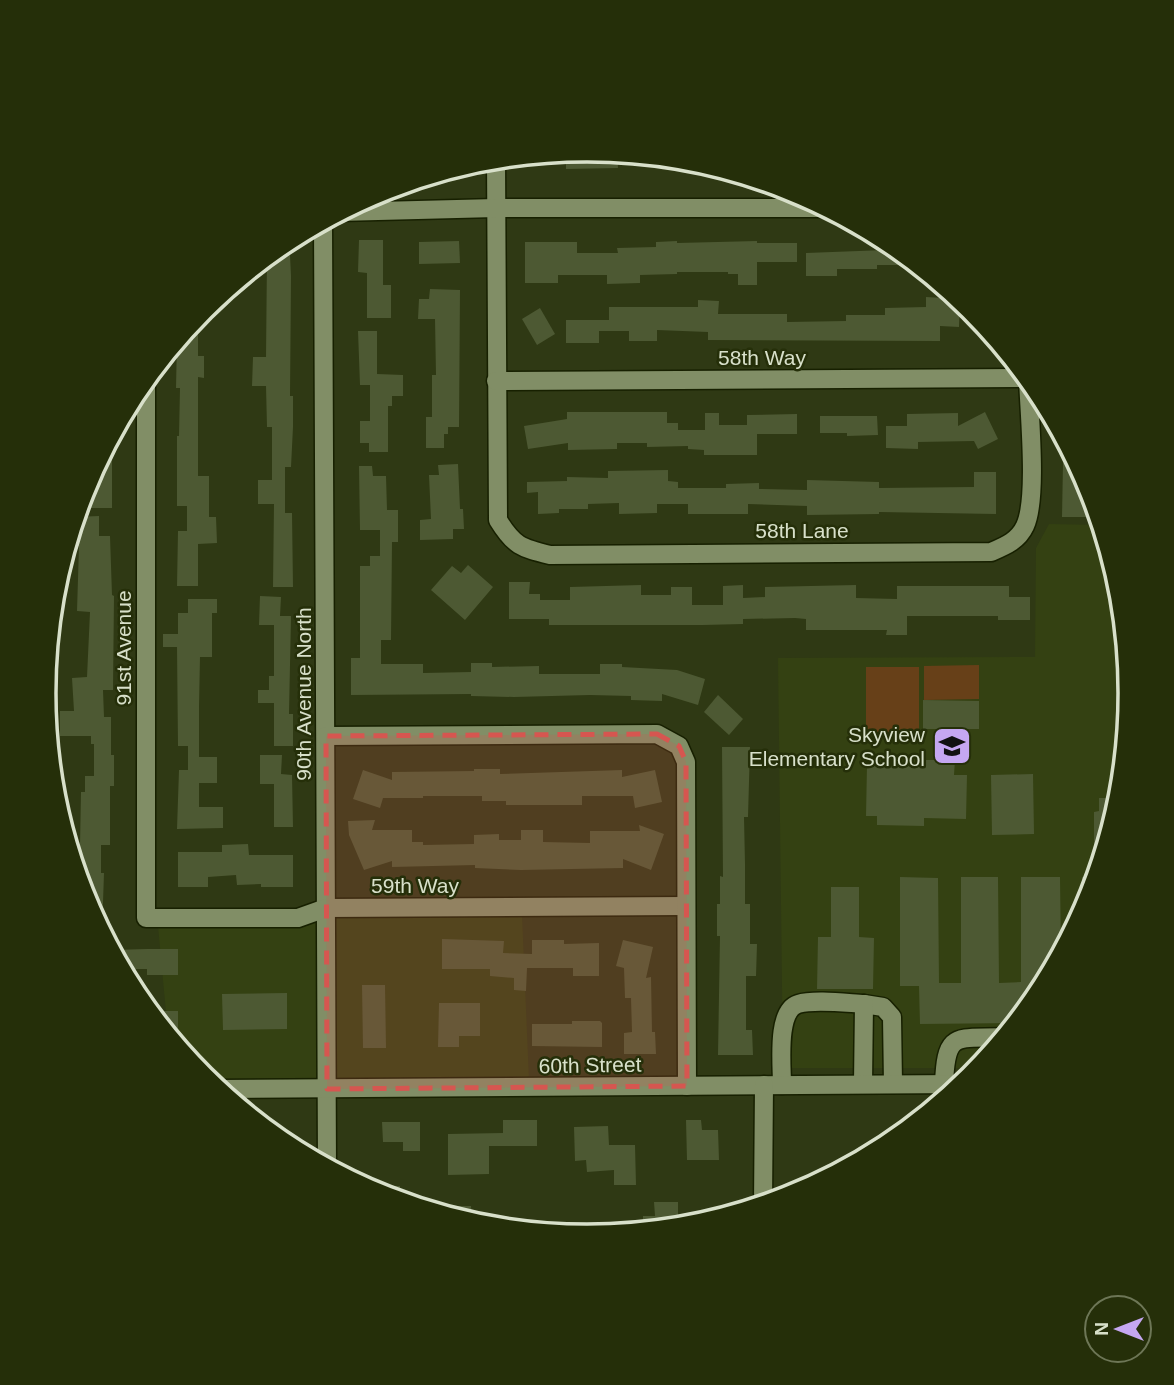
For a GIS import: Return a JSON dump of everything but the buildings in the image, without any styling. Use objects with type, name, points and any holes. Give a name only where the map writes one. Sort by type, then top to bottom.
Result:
[{"type":"street","points":[[496,170],[496,381]]},
{"type":"street","points":[[363,211],[496,208],[804,208]]},
{"type":"street","name":"90th Avenue North","points":[[323,232],[327,1155]]},
{"type":"street","name":"58th Way","points":[[496,381],[1015,378]]},
{"type":"street","name":"58th Lane","points":[[496,381],[498,520],[510,540],[530,550],[550,555],[991,552],[1012,543],[1025,527],[1031,501],[1028,396]]},
{"type":"street","name":"91st Avenue","points":[[146,396],[146,918]]},
{"type":"street","points":[[326,736],[657,734],[679,746],[686,762],[687,1086]]},
{"type":"street","name":"59th Way","points":[[146,918],[298,918],[326,908],[686,906]]},
{"type":"street","points":[[782,1085],[785,1016],[790,1007],[801,1003],[883,1007],[892,1017],[893,1084]]},
{"type":"street","points":[[863,1084],[864,1004]]},
{"type":"street","points":[[951,1078],[945,1056],[950,1045],[956,1040],[990,1038]]},
{"type":"street","name":"60th Street","points":[[234,1089],[945,1084]]},
{"type":"street","points":[[763,1193],[764,1085]]},
{"type":"highlighted area","points":[[657,734],[679,746],[686,762],[687,1086],[327,1089],[326,736]]},
{"type":"shaded area","name":"Skyview Elementary School","points":[[1049,524],[1091,525],[1108,589],[1117,658],[1117,727],[1108,796],[1090,863],[1063,927],[1029,988],[986,1043],[962,1068],[783,1068],[778,658],[1035,657],[1036,548]]},
{"type":"shaded area","points":[[979,665],[979,699],[924,700],[924,666]]},
{"type":"shaded area","points":[[866,667],[919,667],[919,732],[866,733]]},
{"type":"shaded area","points":[[335,915],[522,915],[529,1080],[335,1081]]},
{"type":"shaded area","points":[[318,919],[319,1081],[226,1082],[212,1068],[166,1016],[158,926]]},
{"type":"place","name":"Skyview Elementary School","points":[[952,746]]}]
